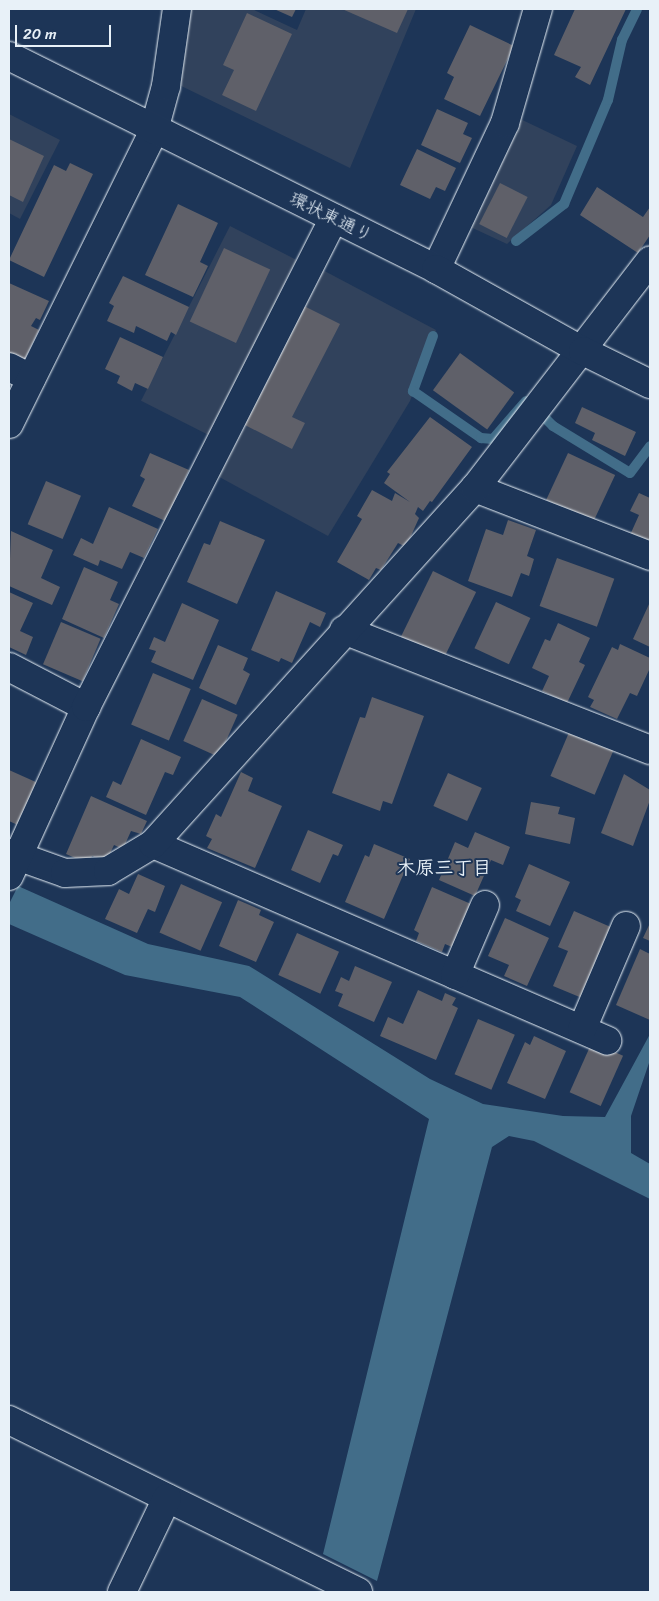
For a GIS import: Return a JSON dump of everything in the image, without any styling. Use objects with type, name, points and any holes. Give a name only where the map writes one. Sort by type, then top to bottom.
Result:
[{"type":"street","points":[[9,424],[20,372],[154,130],[166,86],[177,9]]},
{"type":"street","points":[[436,269],[505,123],[538,9]]},
{"type":"street","name":"環状東通り","points":[[9,56],[436,269],[582,351],[650,384]]},
{"type":"street","points":[[334,218],[86,707],[12,862],[65,873],[108,871],[153,844],[344,630],[475,488],[650,261]]},
{"type":"street","points":[[475,488],[650,556]]},
{"type":"street","points":[[344,630],[650,750]]},
{"type":"street","points":[[9,667],[86,707]]},
{"type":"street","points":[[153,844],[607,1040]]},
{"type":"street","points":[[456,975],[485,905]]},
{"type":"street","points":[[582,1030],[626,926]]},
{"type":"street","points":[[9,1420],[347,1587]]},
{"type":"street","points":[[122,1592],[167,1498]]},
{"type":"shaded area","points":[[185,9],[252,9],[297,30],[306,9],[416,9],[350,168],[173,82]]},
{"type":"shaded area","points":[[9,114],[60,140],[20,219],[9,213]]},
{"type":"shaded area","points":[[514,116],[577,146],[551,205],[507,244],[464,224]]},
{"type":"shaded area","points":[[230,226],[304,264],[215,438],[141,401]]},
{"type":"shaded area","points":[[317,267],[436,330],[410,401],[328,536],[212,473]]},
{"type":"shaded area","points":[[18,886],[148,944],[249,966],[430,1079],[483,1104],[563,1116],[605,1117],[650,1034],[650,1060],[631,1116],[631,1153],[650,1164],[650,1199],[534,1141],[509,1136],[492,1147],[377,1581],[323,1554],[429,1119],[240,997],[125,975],[9,924],[10,902]]},
{"type":"building","points":[[274,9],[296,9],[292,17]]},
{"type":"building","points":[[342,9],[408,9],[397,33]]},
{"type":"building","points":[[575,9],[626,9],[590,85],[575,77],[581,67],[554,55]]},
{"type":"building","points":[[247,13],[292,34],[256,111],[222,95],[234,70],[223,65]]},
{"type":"building","points":[[470,25],[514,46],[480,116],[444,99],[454,77],[447,73]]},
{"type":"building","points":[[437,109],[468,123],[463,134],[472,138],[460,163],[421,145]]},
{"type":"building","points":[[9,139],[44,156],[23,202],[9,195]]},
{"type":"building","points":[[417,149],[456,168],[445,191],[436,187],[430,199],[400,185]]},
{"type":"building","points":[[70,163],[93,174],[44,277],[9,260],[54,165],[66,171]]},
{"type":"building","points":[[500,183],[528,197],[507,238],[479,224]]},
{"type":"building","points":[[597,187],[643,217],[650,207],[650,235],[638,253],[580,215]]},
{"type":"building","points":[[178,204],[218,223],[200,262],[208,266],[193,297],[145,275]]},
{"type":"building","points":[[224,248],[270,270],[236,343],[190,321]]},
{"type":"building","points":[[123,276],[189,307],[176,335],[171,332],[167,341],[136,326],[134,333],[107,321],[114,306],[109,303]]},
{"type":"building","points":[[9,283],[49,301],[40,320],[36,318],[31,326],[39,330],[24,361],[9,354]]},
{"type":"building","points":[[304,306],[340,324],[292,417],[305,423],[292,449],[243,424]]},
{"type":"building","points":[[120,337],[163,357],[148,389],[135,383],[132,391],[117,383],[120,376],[105,369]]},
{"type":"building","points":[[460,353],[514,392],[487,430],[433,390]]},
{"type":"building","points":[[582,407],[636,432],[625,456],[592,440],[595,433],[575,423]]},
{"type":"building","points":[[430,417],[472,447],[432,502],[430,501],[423,511],[418,507],[415,514],[419,518],[406,547],[398,543],[381,570],[376,568],[369,580],[337,562],[362,519],[357,516],[372,490],[392,501],[395,493],[410,502],[384,483],[390,474],[387,472]]},
{"type":"building","points":[[150,453],[189,470],[177,497],[183,500],[172,524],[132,506],[145,479],[140,476]]},
{"type":"building","points":[[568,453],[615,475],[593,522],[546,500]]},
{"type":"building","points":[[46,481],[81,496],[63,539],[28,524]]},
{"type":"building","points":[[639,493],[650,498],[650,544],[630,535],[639,515],[630,511]]},
{"type":"building","points":[[109,507],[158,529],[144,558],[130,552],[122,569],[100,560],[98,566],[73,555],[81,538],[93,544]]},
{"type":"building","points":[[508,520],[536,530],[527,556],[534,559],[529,576],[521,573],[512,597],[468,581],[486,529],[503,535]]},
{"type":"building","points":[[220,521],[265,540],[237,604],[187,582],[204,543],[210,545]]},
{"type":"building","points":[[11,531],[53,550],[41,578],[60,587],[52,605],[9,586]]},
{"type":"building","points":[[557,558],[614,579],[597,627],[540,606]]},
{"type":"building","points":[[84,567],[118,582],[110,600],[119,604],[104,638],[62,619]]},
{"type":"building","points":[[433,571],[476,592],[444,659],[401,638]]},
{"type":"building","points":[[276,591],[326,613],[320,627],[310,622],[292,663],[281,658],[279,662],[251,650]]},
{"type":"building","points":[[9,592],[33,603],[20,631],[33,637],[26,655],[9,647]]},
{"type":"building","points":[[496,602],[530,618],[509,664],[474,648]]},
{"type":"building","points":[[650,602],[650,647],[633,639]]},
{"type":"building","points":[[182,603],[219,620],[193,680],[151,662],[156,651],[149,649],[154,637],[165,642]]},
{"type":"building","points":[[61,622],[101,639],[83,681],[43,664]]},
{"type":"building","points":[[558,623],[590,638],[579,662],[585,665],[567,703],[542,691],[549,676],[532,668],[545,639],[550,641]]},
{"type":"building","points":[[620,644],[650,658],[650,668],[637,696],[630,693],[617,719],[590,707],[594,700],[588,697],[612,647],[618,650]]},
{"type":"building","points":[[218,645],[248,658],[243,670],[250,674],[236,705],[199,688]]},
{"type":"building","points":[[153,673],[191,689],[169,741],[131,725]]},
{"type":"building","points":[[372,697],[424,716],[392,804],[383,801],[380,811],[332,793],[360,717],[365,718]]},
{"type":"building","points":[[202,699],[238,715],[219,757],[183,741]]},
{"type":"building","points":[[570,730],[614,749],[595,795],[550,776]]},
{"type":"building","points":[[141,739],[181,757],[173,775],[165,772],[146,815],[106,797],[113,781],[121,785]]},
{"type":"building","points":[[9,770],[38,783],[20,826],[9,821]]},
{"type":"building","points":[[241,772],[253,778],[248,791],[282,806],[255,868],[207,848],[212,839],[206,836],[216,814],[221,817]]},
{"type":"building","points":[[448,773],[482,788],[467,821],[433,806]]},
{"type":"building","points":[[624,774],[650,790],[650,800],[633,846],[601,833]]},
{"type":"building","points":[[91,796],[147,821],[141,834],[131,831],[123,849],[114,845],[106,862],[92,856],[89,864],[66,854]]},
{"type":"building","points":[[531,802],[560,807],[558,814],[575,818],[570,844],[525,834]]},
{"type":"building","points":[[308,830],[343,845],[338,856],[333,854],[320,883],[291,870]]},
{"type":"building","points":[[475,832],[510,847],[503,865],[491,860],[475,896],[439,880],[455,842],[468,848]]},
{"type":"building","points":[[374,844],[410,859],[384,919],[345,902],[365,855],[369,857]]},
{"type":"building","points":[[529,864],[570,882],[550,926],[516,911],[521,900],[515,897]]},
{"type":"building","points":[[138,874],[165,886],[155,912],[148,909],[137,933],[105,919],[119,889],[129,894]]},
{"type":"building","points":[[181,884],[222,902],[201,951],[159,932]]},
{"type":"building","points":[[432,887],[471,904],[452,947],[445,944],[442,952],[416,941],[419,933],[414,930]]},
{"type":"building","points":[[238,900],[261,910],[259,915],[274,922],[256,962],[219,946]]},
{"type":"building","points":[[574,911],[613,928],[582,998],[553,986],[568,951],[558,947]]},
{"type":"building","points":[[505,918],[549,938],[527,986],[504,976],[509,965],[488,956]]},
{"type":"building","points":[[650,923],[650,941],[643,938]]},
{"type":"building","points":[[297,933],[339,952],[320,994],[278,975]]},
{"type":"building","points":[[640,949],[650,954],[650,1020],[616,1005]]},
{"type":"building","points":[[355,966],[392,982],[374,1022],[338,1006],[343,994],[335,991],[341,977],[349,981]]},
{"type":"building","points":[[418,990],[442,1001],[445,993],[456,998],[452,1005],[458,1008],[436,1060],[380,1036],[388,1017],[403,1024]]},
{"type":"building","points":[[478,1019],[515,1035],[491,1090],[455,1074]]},
{"type":"building","points":[[534,1036],[566,1051],[545,1099],[507,1083],[525,1042],[530,1045]]},
{"type":"building","points":[[592,1042],[623,1056],[601,1106],[570,1092]]},
{"type":"waterway","points":[[516,241],[564,204],[608,100],[622,40],[637,9]]},
{"type":"waterway","points":[[433,336],[413,391],[481,438],[493,439],[526,401]]},
{"type":"waterway","points":[[537,410],[553,426],[630,473],[650,446]]},
{"type":"district","name":"木原三丁目","points":[[444,868]]}]
